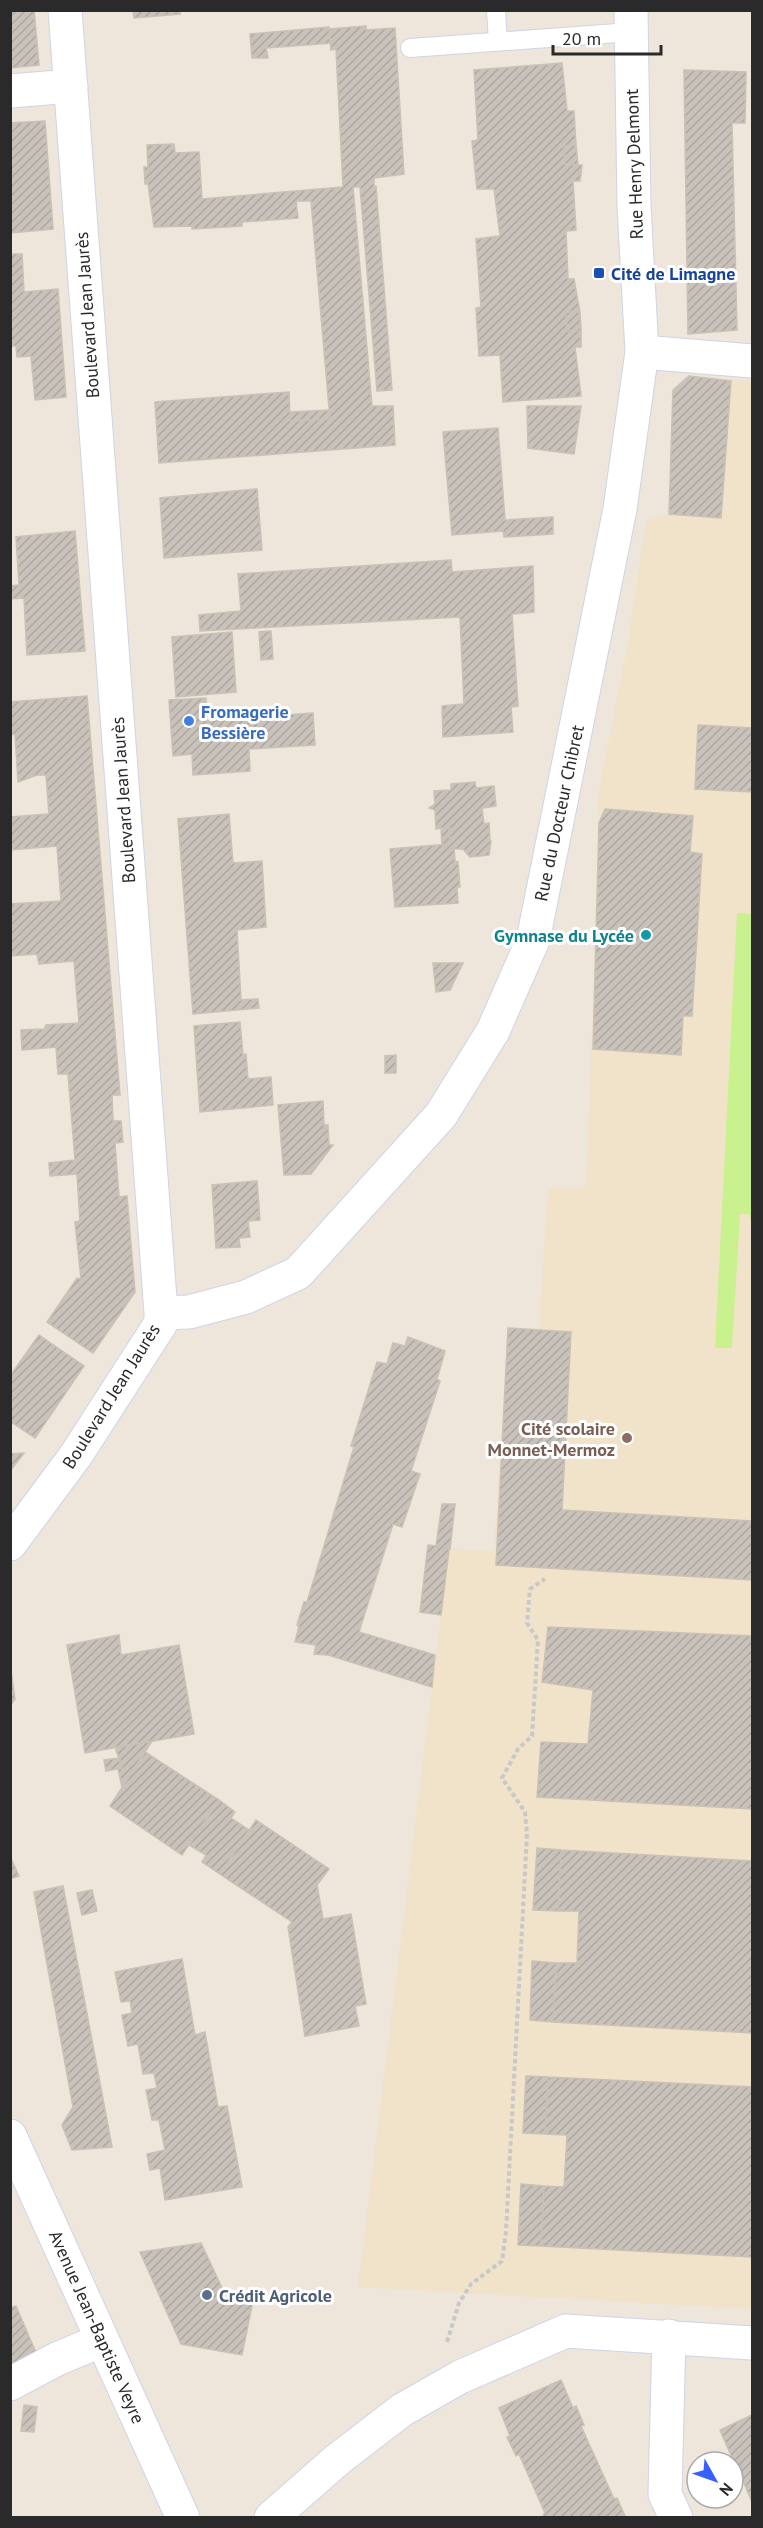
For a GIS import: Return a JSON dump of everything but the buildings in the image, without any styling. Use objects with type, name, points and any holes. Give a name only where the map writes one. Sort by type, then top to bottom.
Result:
[{"type":"main road","name":"Boulevard Jean Jaurès","points":[[10,1544],[76,1455],[160,1323],[161,1313],[65,10]]},
{"type":"main road","name":"Rue Henry Delmont","points":[[631,21],[634,206],[642,352]]},
{"type":"main road","points":[[10,91],[70,86]]},
{"type":"main road","points":[[642,352],[753,361]]},
{"type":"main road","name":"Rue du Docteur Chibret","points":[[161,1313],[189,1312],[246,1297],[298,1273],[441,1115],[493,1031],[533,939],[620,509],[642,352]]},
{"type":"main road","name":"Avenue Jean-Baptiste Veyre","points":[[10,2136],[183,2517]]},
{"type":"main road","points":[[271,2517],[337,2460],[402,2410],[460,2377],[566,2331],[753,2343]]},
{"type":"main road","points":[[669,2336],[665,2494],[676,2517]]},
{"type":"main road","points":[[10,2384],[57,2359],[102,2340]]},
{"type":"lane","points":[[496,10],[498,42]]},
{"type":"lane","points":[[410,48],[498,42],[631,21]]},
{"type":"path","points":[[447,2342],[459,2303],[471,2284],[502,2261],[506,2231],[527,1834],[525,1812],[502,1778],[518,1749],[532,1736],[538,1640],[527,1623],[530,1590],[545,1579]]},
{"type":"shaded area","name":"Cité scolaire Monnet-Mermoz","points":[[689,376],[752,382],[752,2309],[358,2287],[449,1551],[446,1548],[494,1551],[508,1328],[539,1329],[548,1187],[586,1187],[600,816],[597,809],[598,795],[627,649],[644,534],[648,520],[669,514],[673,390]]},
{"type":"green space","points":[[737,913],[752,914],[752,1222],[749,1214],[740,1214],[732,1348],[715,1348]]},
{"type":"place","name":"Cité de Limagne","points":[[599,273]]},
{"type":"place","name":"Fromagerie Bessière","points":[[189,721]]},
{"type":"place","name":"Gymnase du Lycée","points":[[646,935]]},
{"type":"place","name":"Cité scolaire Monnet-Mermoz","points":[[627,1438]]},
{"type":"place","name":"Crédit Agricole","points":[[207,2295]]}]
